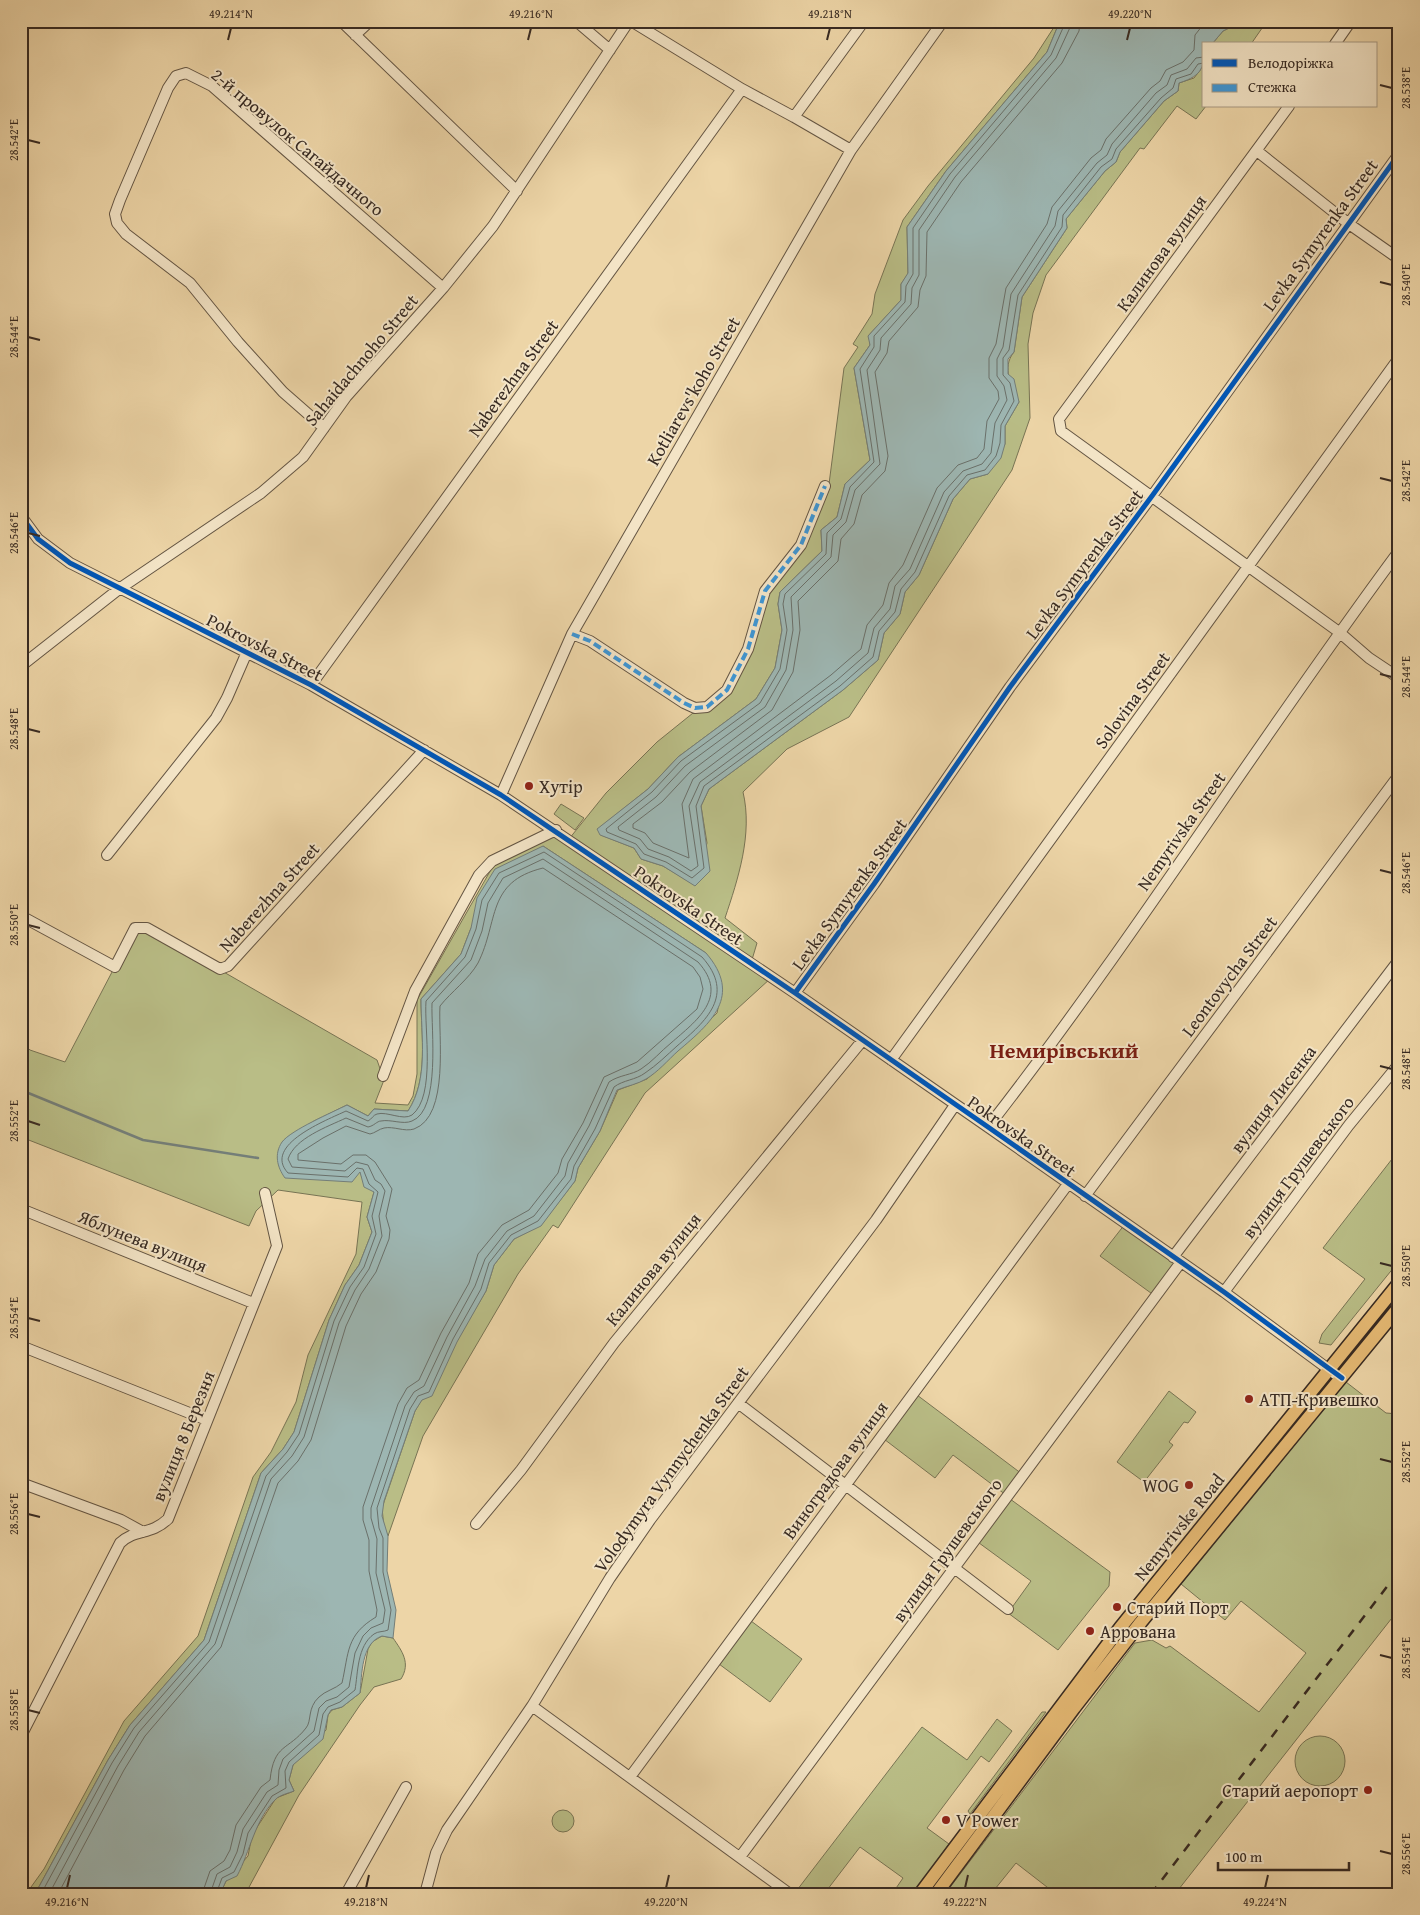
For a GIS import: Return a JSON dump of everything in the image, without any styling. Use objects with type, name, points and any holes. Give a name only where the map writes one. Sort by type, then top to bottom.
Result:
[{"type":"main road","name":"Nemyrivske Road","points":[[920,1894],[1120,1628],[1399,1283]]},
{"type":"main road","name":"Nemyrivske Road","points":[[936,1894],[1074,1708],[1141,1622],[1399,1307]]},
{"type":"street","points":[[341,21],[517,191]]},
{"type":"street","points":[[355,36],[370,21]]},
{"type":"street","points":[[576,21],[610,50]]},
{"type":"street","points":[[630,21],[742,89],[851,150]]},
{"type":"street","name":"Sahaidachnoho Street","points":[[21,666],[119,589],[260,493],[303,457],[346,397],[442,288],[493,226],[630,21]]},
{"type":"street","points":[[794,117],[864,21]]},
{"type":"street","name":"Kotliarevs'koho Street","points":[[501,795],[572,634],[851,150],[944,21]]},
{"type":"street","points":[[1336,42],[1351,21]]},
{"type":"street","name":"2-й провулок Сагайдачного","points":[[324,428],[283,392],[238,342],[190,283],[126,234],[117,223],[115,214],[120,200],[168,88],[176,76],[186,73],[212,86],[442,288]]},
{"type":"street","name":"Naberezhna Street","points":[[311,685],[742,89]]},
{"type":"street","name":"Калинова вулиця","points":[[1152,496],[1061,431],[1059,419],[1288,108]]},
{"type":"street","points":[[1257,151],[1349,224],[1399,260]]},
{"type":"street","name":"Levka Symyrenka Street","points":[[795,993],[874,884],[1010,687],[1152,496],[1399,154]]},
{"type":"street","name":"Solovina Street","points":[[891,1060],[1399,358]]},
{"type":"street","points":[[572,634],[590,641],[684,703],[695,708],[707,708],[727,690],[748,649],[766,590],[801,545],[825,486]]},
{"type":"street","points":[[1152,496],[1247,567],[1339,632],[1369,658],[1399,678]]},
{"type":"street","name":"Pokrovska Street","points":[[21,516],[38,539],[57,555],[119,589],[311,685],[501,795],[556,830],[988,1127],[1224,1292],[1342,1378]]},
{"type":"street","name":"Nemyrivska Street","points":[[988,1127],[1101,977],[1339,632],[1399,551]]},
{"type":"street","points":[[107,855],[216,718],[247,652]]},
{"type":"street","name":"Naberezhna Street","points":[[21,916],[115,967],[135,928],[147,928],[220,969],[228,966],[424,750]]},
{"type":"street","name":"Leontovycha Street","points":[[1085,1196],[1398,778]]},
{"type":"street","points":[[383,1076],[415,991],[479,875],[492,861],[556,830]]},
{"type":"street","name":"вулиця Лисенка","points":[[1177,1260],[1399,960]]},
{"type":"street","name":"Калинова вулиця","points":[[476,1524],[521,1470],[626,1329],[862,1041]]},
{"type":"street","name":"вулиця Грушевського","points":[[1224,1292],[1349,1125],[1399,1064]]},
{"type":"street","name":"Volodymyra Vynnychenka Street","points":[[425,1894],[442,1838],[532,1706],[610,1578],[650,1520],[876,1220],[955,1105]]},
{"type":"street","name":"Виноградова вулиця","points":[[630,1777],[1068,1184]]},
{"type":"street","name":"вулиця 8 Березня","points":[[21,1736],[120,1543],[128,1536],[158,1529],[168,1519],[277,1246],[265,1193]]},
{"type":"street","name":"Яблунева вулиця","points":[[21,1209],[253,1303]]},
{"type":"street","name":"вулиця Грушевського","points":[[740,1857],[955,1568],[1177,1260]]},
{"type":"street","points":[[21,1346],[207,1420]]},
{"type":"street","points":[[738,1403],[1008,1609]]},
{"type":"street","points":[[21,1483],[122,1520],[143,1532]]},
{"type":"street","points":[[532,1706],[790,1894]]},
{"type":"street","points":[[346,1894],[406,1787]]},
{"type":"green space","points":[[1058,21],[1063,21],[1057,28],[1047,52],[946,171],[907,227],[908,274],[901,284],[901,300],[869,335],[870,345],[854,368],[870,460],[845,484],[837,517],[821,530],[822,551],[780,592],[778,604],[782,630],[775,668],[756,699],[678,757],[648,789],[598,829],[601,835],[634,848],[641,859],[663,866],[695,885],[707,843],[701,806],[709,789],[843,690],[878,660],[884,633],[900,614],[905,592],[919,575],[953,499],[970,479],[988,474],[1005,444],[1005,426],[1019,402],[1009,377],[1008,364],[1014,352],[1022,297],[1067,228],[1066,219],[1105,171],[1116,162],[1120,152],[1164,101],[1178,91],[1179,83],[1194,78],[1202,68],[1202,108],[1204,108],[1196,119],[1177,106],[1144,149],[1140,148],[1046,275],[1033,313],[1028,344],[1030,418],[1012,470],[849,717],[787,749],[743,792],[746,824],[743,856],[725,918],[757,943],[751,963],[771,978],[645,1093],[558,1228],[553,1225],[518,1274],[423,1436],[388,1536],[384,1527],[382,1508],[415,1411],[486,1291],[494,1265],[514,1239],[541,1225],[575,1181],[578,1168],[600,1131],[618,1090],[647,1079],[717,1013],[722,989],[706,953],[543,846],[471,928],[461,954],[421,999],[421,1071],[415,1099],[408,1111],[374,1109],[368,1116],[347,1105],[314,1121],[283,1141],[360,1172],[364,1182],[374,1192],[367,1217],[372,1232],[359,1265],[345,1285],[329,1320],[294,1432],[283,1449],[261,1473],[204,1640],[130,1725],[108,1760],[35,1894],[26,1894],[44,1869],[124,1721],[198,1636],[253,1477],[271,1452],[296,1402],[308,1355],[356,1254],[362,1202],[278,1190],[256,1211],[249,1226],[21,1137],[21,1042],[30,1050],[65,1062],[135,928],[147,928],[377,1060],[384,1080],[375,1103],[408,1105],[413,1096],[417,1074],[417,1000],[493,866],[556,830],[569,839],[606,793],[657,742],[693,713],[708,710],[729,694],[769,592],[804,547],[829,484],[844,368],[858,347],[853,344],[872,314],[875,294],[903,220],[928,186],[1034,58]]},
{"type":"green space","points":[[1243,21],[1267,21],[1252,42],[1214,42],[1223,31]]},
{"type":"green space","points":[[561,804],[584,818],[575,830],[554,814]]},
{"type":"green space","points":[[1399,1150],[1399,1261],[1331,1345],[1319,1343],[1322,1334],[1365,1279],[1323,1248]]},
{"type":"green space","points":[[1125,1224],[1181,1262],[1155,1296],[1100,1256]]},
{"type":"green space","points":[[1346,1382],[1386,1413],[1399,1414],[1399,1609],[1175,1894],[1056,1894],[1016,1863],[991,1894],[945,1894],[1135,1643],[1152,1640],[1166,1648],[1170,1646],[1259,1712],[1306,1653],[1241,1601],[1225,1620],[1181,1584]]},
{"type":"green space","points":[[1169,1391],[1196,1412],[1188,1423],[1184,1422],[1169,1442],[1173,1445],[1144,1482],[1117,1462]]},
{"type":"green space","points":[[913,1392],[1022,1474],[1006,1496],[1110,1572],[1109,1586],[1058,1650],[1008,1613],[1031,1581],[975,1540],[1006,1495],[953,1455],[935,1478],[880,1436]]},
{"type":"green space","points":[[747,1618],[802,1659],[770,1702],[715,1661]]},
{"type":"green space","points":[[382,1636],[393,1638],[402,1652],[405,1668],[401,1679],[374,1687],[360,1705],[299,1795],[248,1889],[254,1894],[220,1894],[226,1881],[248,1856],[252,1835],[276,1798],[294,1791],[289,1780],[293,1765],[326,1730],[328,1715],[332,1710],[342,1707],[360,1693],[368,1649],[372,1642]]},
{"type":"green space","points":[[1042,1712],[1046,1712],[970,1814],[968,1811]]},
{"type":"green space","points":[[997,1719],[1012,1731],[989,1762],[981,1756],[927,1828],[949,1844],[913,1894],[892,1894],[903,1878],[860,1847],[824,1894],[794,1894],[922,1727],[967,1760]]},
{"type":"green space","points":[[1320,1736],[1338,1743],[1345,1761],[1338,1779],[1320,1786],[1302,1779],[1295,1761],[1302,1743]]},
{"type":"green space","points":[[563,1810],[573,1817],[574,1821],[567,1831],[563,1832],[553,1825],[552,1821],[559,1811]]},
{"type":"water","points":[[1063,21],[1243,21],[1223,31],[1214,42],[1202,42],[1202,66],[1198,73],[1179,83],[1178,91],[1164,101],[1120,152],[1116,162],[1105,171],[1066,219],[1067,228],[1022,297],[1014,352],[1008,359],[1008,374],[1014,379],[1019,402],[1005,426],[1005,444],[1001,458],[988,474],[970,479],[953,499],[919,575],[905,592],[900,614],[884,633],[878,660],[843,690],[709,789],[701,806],[710,871],[695,886],[663,866],[641,859],[634,848],[600,835],[597,829],[648,789],[678,757],[756,699],[775,668],[782,630],[778,604],[780,592],[822,551],[821,530],[837,517],[845,484],[870,460],[854,368],[870,345],[868,336],[901,300],[901,284],[908,273],[907,227],[946,171],[1047,52],[1057,28]]},
{"type":"water","points":[[543,846],[706,953],[717,968],[722,983],[722,996],[718,1008],[702,1030],[655,1073],[643,1081],[617,1090],[600,1131],[578,1168],[575,1181],[541,1226],[514,1239],[494,1265],[486,1291],[457,1342],[432,1396],[422,1400],[415,1411],[384,1501],[382,1516],[388,1536],[387,1571],[396,1610],[393,1638],[382,1636],[370,1645],[366,1652],[362,1669],[360,1693],[342,1707],[331,1710],[328,1715],[323,1739],[293,1765],[289,1780],[294,1791],[282,1795],[269,1807],[258,1826],[237,1876],[226,1881],[220,1894],[35,1894],[108,1760],[130,1725],[204,1640],[261,1473],[283,1449],[294,1432],[329,1320],[345,1285],[359,1265],[372,1232],[367,1217],[374,1192],[364,1187],[360,1172],[352,1182],[285,1178],[277,1160],[282,1142],[294,1132],[347,1105],[368,1116],[374,1109],[408,1111],[415,1099],[421,1071],[421,999],[461,954],[471,928],[477,898],[495,869]]},
{"type":"waterway","points":[[21,1090],[143,1140],[258,1158]]},
{"type":"railway","points":[[1151,1894],[1399,1571]]},
{"type":"marked path","points":[[572,634],[590,641],[684,703],[695,708],[707,707],[727,690],[748,649],[765,591],[801,545],[825,486]]},
{"type":"cycle path","points":[[795,993],[874,884],[1010,687],[1152,496],[1399,154]]},
{"type":"cycle path","points":[[21,516],[38,539],[70,563],[311,685],[501,795],[795,993],[1224,1292],[1342,1378]]},
{"type":"place","name":"Хутір","points":[[529,786]]},
{"type":"place","name":"АТП-Кривешко","points":[[1249,1399]]},
{"type":"place","name":"WOG","points":[[1189,1485]]},
{"type":"place","name":"Старий Порт","points":[[1117,1607]]},
{"type":"place","name":"Аррована","points":[[1090,1631]]},
{"type":"place","name":"Старий аеропорт","points":[[1368,1790]]},
{"type":"place","name":"V Power","points":[[946,1820]]},
{"type":"district","name":"Немирівський","points":[[1064,1050]]}]
